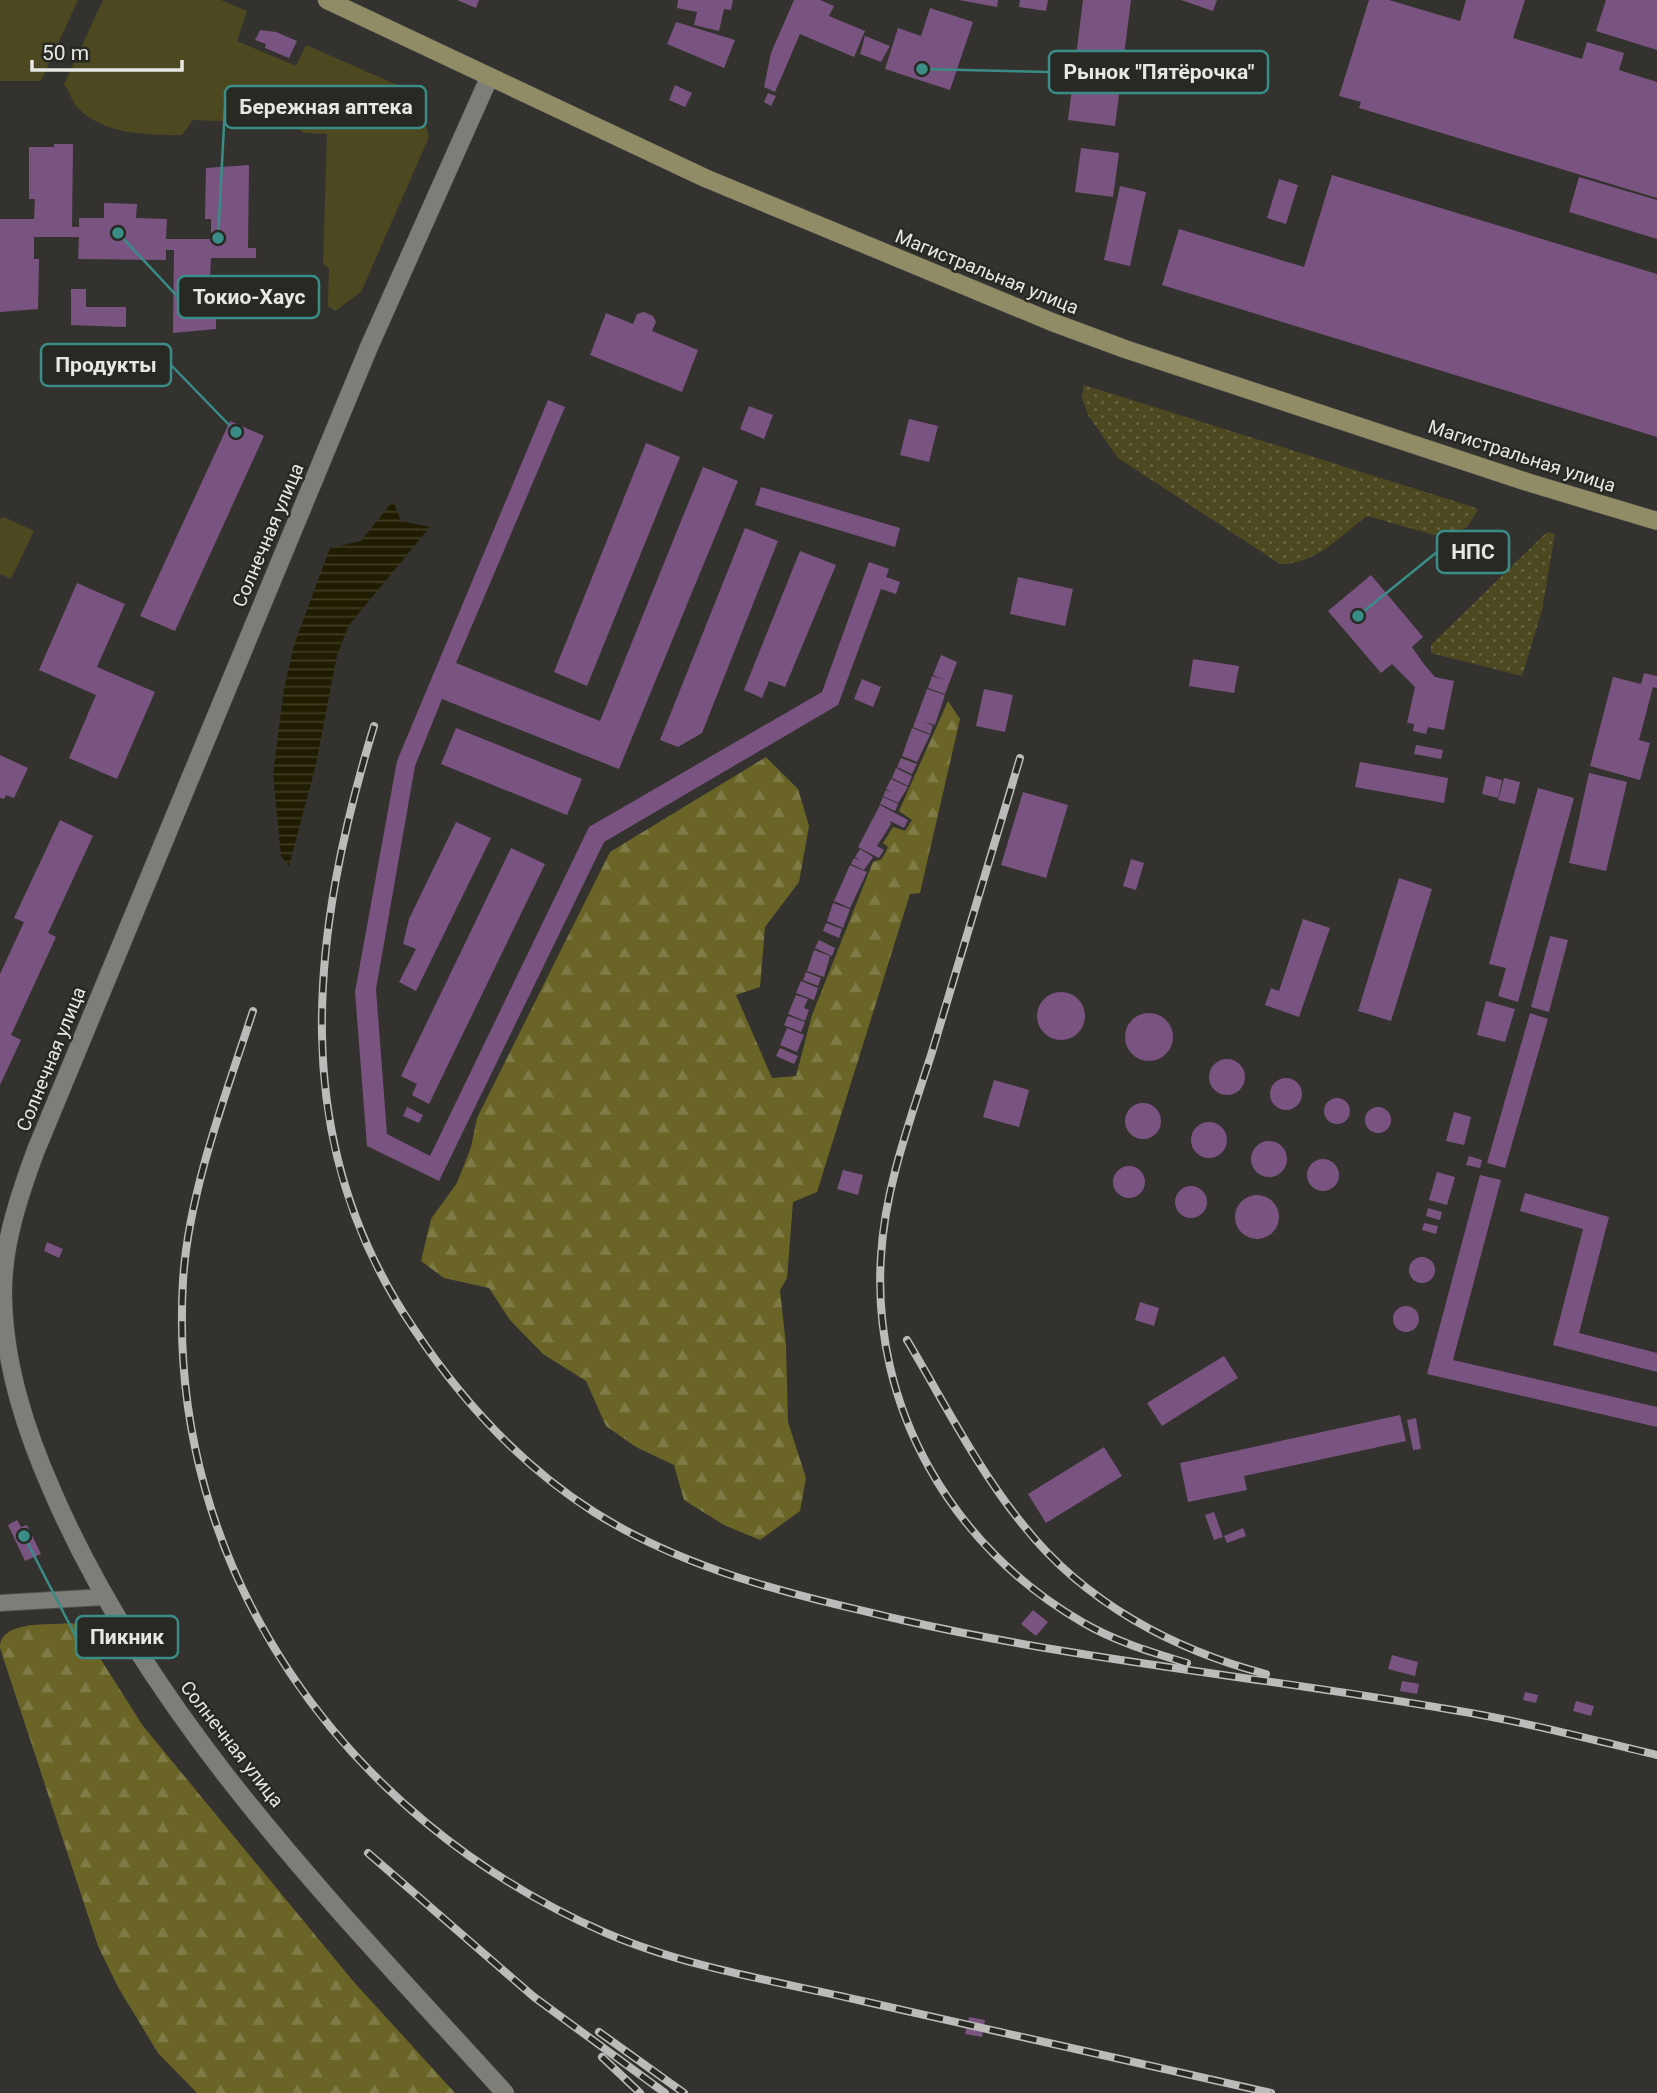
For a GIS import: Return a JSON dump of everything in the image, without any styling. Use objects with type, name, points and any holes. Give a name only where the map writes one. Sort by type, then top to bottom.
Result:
[{"type":"main road","name":"Магистральная улица","points":[[327,0],[705,178],[1064,327],[1514,478],[1657,521]]},
{"type":"street","name":"Солнечная улица","points":[[489,78],[374,335],[36,1150],[8,1243],[3,1294],[11,1372],[42,1469],[70,1532],[104,1597],[176,1710],[226,1775],[405,1986],[505,2093]]},
{"type":"street","points":[[0,1603],[104,1597]]},
{"type":"shaded area","points":[[0,0],[78,0],[41,81],[0,81]]},
{"type":"shaded area","points":[[103,0],[221,0],[247,11],[237,41],[296,66],[306,45],[418,94],[429,137],[361,292],[335,311],[328,306],[329,268],[323,264],[327,134],[304,133],[292,124],[193,120],[182,135],[141,134],[100,124],[78,108],[64,84]]},
{"type":"shaded area","points":[[1084,385],[1478,510],[1467,527],[1445,538],[1367,516],[1316,555],[1293,563],[1280,564],[1118,458],[1088,415],[1082,398]]},
{"type":"shaded area","points":[[393,501],[401,521],[430,527],[349,625],[337,655],[316,764],[289,866],[281,856],[273,774],[284,689],[294,645],[330,548],[361,541]]},
{"type":"shaded area","points":[[4,517],[34,531],[11,579],[0,574],[0,519]]},
{"type":"shaded area","points":[[1547,532],[1555,534],[1542,610],[1522,676],[1431,653],[1431,645]]},
{"type":"green space","points":[[948,701],[960,719],[920,893],[910,894],[817,1192],[793,1202],[787,1278],[780,1290],[786,1346],[788,1422],[806,1478],[800,1511],[760,1540],[724,1525],[684,1500],[674,1465],[636,1447],[606,1426],[586,1381],[543,1354],[510,1320],[489,1288],[444,1278],[421,1261],[431,1219],[457,1183],[471,1147],[477,1118],[610,852],[766,757],[798,789],[809,826],[799,882],[765,927],[760,987],[736,995],[772,1078],[796,1076],[812,1015],[873,862],[882,859],[888,847],[883,843],[893,827],[905,831],[912,820],[899,811]]},
{"type":"green space","points":[[71,1623],[79,1625],[143,1726],[353,1981],[455,2093],[197,2093],[158,2053],[118,1987],[98,1946],[0,1648],[2,1639],[17,1628]]},
{"type":"building","points":[[457,0],[479,0],[476,8]]},
{"type":"building","points":[[678,0],[733,0],[731,10],[724,9],[719,31],[694,25],[697,12],[677,8]]},
{"type":"building","points":[[794,0],[820,0],[834,6],[829,16],[865,31],[854,57],[800,34],[775,92],[764,87],[771,53]]},
{"type":"building","points":[[959,0],[998,0],[997,7]]},
{"type":"building","points":[[1020,0],[1048,0],[1046,11],[1019,7]]},
{"type":"building","points":[[1083,0],[1131,0],[1115,126],[1068,120]]},
{"type":"building","points":[[1181,0],[1217,0],[1213,11]]},
{"type":"building","points":[[1369,0],[1389,0],[1460,21],[1466,0],[1525,0],[1513,38],[1582,59],[1587,42],[1624,53],[1619,70],[1657,82],[1657,198],[1359,108],[1361,102],[1339,96]]},
{"type":"building","points":[[1606,0],[1657,0],[1657,50],[1596,31]]},
{"type":"building","points":[[930,8],[973,22],[950,90],[885,69],[898,28],[921,36]]},
{"type":"building","points":[[676,22],[735,40],[724,68],[667,44]]},
{"type":"building","points":[[260,30],[276,32],[297,41],[289,58],[265,48],[266,44],[255,40]]},
{"type":"building","points":[[865,36],[890,46],[881,62],[860,54]]},
{"type":"building","points":[[675,85],[692,93],[685,107],[669,100]]},
{"type":"building","points":[[768,93],[776,96],[771,106],[764,102]]},
{"type":"building","points":[[54,144],[73,144],[72,227],[79,227],[79,218],[104,218],[104,203],[137,204],[136,218],[167,219],[166,239],[211,239],[211,219],[205,219],[206,168],[249,165],[248,248],[256,248],[256,258],[211,258],[210,279],[216,280],[216,329],[173,333],[174,250],[166,250],[166,260],[78,259],[79,237],[34,237],[34,259],[39,259],[38,309],[0,312],[0,219],[34,219],[35,199],[29,199],[29,147],[54,147]]},
{"type":"building","points":[[1081,148],[1119,153],[1113,197],[1075,192]]},
{"type":"building","points":[[1332,175],[1657,274],[1657,437],[1162,285],[1179,229],[1304,267]]},
{"type":"building","points":[[1579,177],[1657,200],[1657,239],[1569,212]]},
{"type":"building","points":[[1279,179],[1298,185],[1286,224],[1267,218]]},
{"type":"building","points":[[1120,186],[1146,192],[1130,266],[1104,260]]},
{"type":"building","points":[[71,289],[86,289],[86,307],[126,307],[126,327],[71,325]]},
{"type":"building","points":[[644,312],[653,316],[656,322],[652,331],[698,350],[682,392],[590,355],[606,313],[633,324],[637,314]]},
{"type":"building","points":[[548,400],[565,407],[456,663],[600,721],[703,467],[738,481],[619,769],[442,699],[415,766],[376,989],[387,1134],[430,1156],[589,827],[822,692],[869,562],[889,569],[886,577],[900,582],[896,594],[881,589],[838,705],[604,842],[439,1181],[367,1146],[355,992],[397,761]]},
{"type":"building","points":[[749,406],[773,415],[764,439],[740,429]]},
{"type":"building","points":[[909,419],[938,426],[929,462],[900,455]]},
{"type":"building","points":[[230,421],[264,436],[175,631],[140,616]]},
{"type":"building","points":[[646,443],[680,457],[587,686],[554,672]]},
{"type":"building","points":[[761,487],[900,528],[895,547],[755,505]]},
{"type":"building","points":[[745,528],[778,541],[702,733],[678,747],[660,740]]},
{"type":"building","points":[[800,551],[836,565],[785,687],[769,681],[762,698],[744,690]]},
{"type":"building","points":[[1371,575],[1423,637],[1412,647],[1423,663],[1435,677],[1454,681],[1444,730],[1428,727],[1426,734],[1413,731],[1414,724],[1407,723],[1415,687],[1392,664],[1381,673],[1328,611]]},
{"type":"building","points":[[1018,577],[1073,589],[1065,626],[1010,614]]},
{"type":"building","points":[[77,583],[125,604],[97,667],[155,692],[117,779],[69,758],[96,695],[39,670]]},
{"type":"building","points":[[941,655],[957,662],[945,694],[928,688],[932,676],[945,680],[933,675]]},
{"type":"building","points":[[1193,659],[1239,666],[1234,693],[1189,686]]},
{"type":"building","points":[[1644,673],[1657,676],[1657,688],[1653,687],[1639,740],[1650,743],[1640,780],[1590,766],[1613,677],[1641,684]]},
{"type":"building","points":[[862,679],[881,687],[873,707],[854,699]]},
{"type":"building","points":[[927,689],[945,695],[935,725],[925,722],[933,726],[930,734],[913,727]]},
{"type":"building","points":[[984,689],[1013,695],[1005,732],[976,726]]},
{"type":"building","points":[[456,728],[582,779],[567,815],[441,764]]},
{"type":"building","points":[[912,728],[930,735],[917,762],[902,756]]},
{"type":"building","points":[[1416,745],[1443,750],[1441,759],[1414,754]]},
{"type":"building","points":[[0,755],[28,768],[14,798],[6,795],[4,799],[0,798]]},
{"type":"building","points":[[901,758],[917,764],[912,774],[897,767]]},
{"type":"building","points":[[1360,762],[1448,778],[1444,803],[1355,787]]},
{"type":"building","points":[[896,768],[912,776],[908,786],[892,778]]},
{"type":"building","points":[[1589,773],[1627,782],[1606,871],[1569,863]]},
{"type":"building","points":[[1486,776],[1502,780],[1498,798],[1482,794]]},
{"type":"building","points":[[1504,778],[1520,782],[1515,804],[1498,800]]},
{"type":"building","points":[[891,779],[908,787],[898,803],[883,796],[886,790],[893,793],[886,789]]},
{"type":"building","points":[[1538,788],[1574,798],[1518,1002],[1498,996],[1506,968],[1489,964]]},
{"type":"building","points":[[1023,792],[1068,805],[1046,878],[1001,865]]},
{"type":"building","points":[[883,797],[898,804],[895,811],[880,804]]},
{"type":"building","points":[[880,805],[908,820],[904,828],[890,821],[891,824],[877,846],[884,850],[879,858],[858,847]]},
{"type":"building","points":[[60,820],[93,836],[48,933],[56,937],[11,1035],[21,1040],[0,1085],[0,974],[24,922],[14,918]]},
{"type":"building","points":[[456,822],[491,838],[416,991],[399,982],[416,949],[403,944],[409,919]]},
{"type":"building","points":[[511,848],[545,864],[429,1104],[412,1095],[417,1084],[401,1076]]},
{"type":"building","points":[[860,849],[873,857],[864,870],[851,864],[854,858],[861,861],[855,857]]},
{"type":"building","points":[[1131,859],[1144,863],[1136,890],[1123,886]]},
{"type":"building","points":[[850,865],[867,872],[850,908],[834,901]]},
{"type":"building","points":[[1399,878],[1432,889],[1391,1021],[1358,1011]]},
{"type":"building","points":[[833,903],[850,909],[843,928],[827,921]]},
{"type":"building","points":[[1303,919],[1330,928],[1299,1017],[1265,1005],[1271,988],[1279,991]]},
{"type":"building","points":[[826,923],[842,929],[839,938],[823,931]]},
{"type":"building","points":[[1550,936],[1568,940],[1549,1012],[1531,1007]]},
{"type":"building","points":[[819,940],[835,948],[832,956],[815,948]]},
{"type":"building","points":[[814,950],[830,956],[824,977],[807,971]]},
{"type":"building","points":[[806,972],[821,978],[818,986],[803,980]]},
{"type":"building","points":[[801,981],[818,988],[814,1000],[796,993]]},
{"type":"building","points":[[1061,992],[1078,999],[1085,1016],[1078,1033],[1061,1040],[1044,1033],[1037,1016],[1044,999]]},
{"type":"building","points":[[796,995],[808,999],[804,1008],[809,1010],[805,1021],[788,1014]]},
{"type":"building","points":[[1486,1001],[1515,1009],[1505,1042],[1477,1035]]},
{"type":"building","points":[[1149,1013],[1166,1020],[1173,1037],[1166,1054],[1149,1061],[1132,1054],[1125,1037],[1132,1020]]},
{"type":"building","points":[[1530,1013],[1548,1019],[1505,1168],[1487,1163]]},
{"type":"building","points":[[788,1016],[805,1022],[801,1032],[784,1025]]},
{"type":"building","points":[[787,1028],[804,1035],[797,1052],[780,1045]]},
{"type":"building","points":[[780,1048],[798,1056],[794,1064],[776,1056]]},
{"type":"building","points":[[1227,1059],[1240,1064],[1245,1077],[1240,1090],[1227,1095],[1214,1090],[1209,1077],[1214,1064]]},
{"type":"building","points":[[1286,1078],[1297,1083],[1302,1094],[1297,1105],[1286,1110],[1275,1105],[1270,1094],[1275,1083]]},
{"type":"building","points":[[994,1080],[1029,1090],[1019,1127],[983,1117]]},
{"type":"building","points":[[1337,1098],[1346,1102],[1350,1111],[1346,1120],[1337,1124],[1328,1120],[1324,1111],[1328,1102]]},
{"type":"building","points":[[1143,1103],[1156,1108],[1161,1121],[1156,1134],[1143,1139],[1130,1134],[1125,1121],[1130,1108]]},
{"type":"building","points":[[407,1107],[423,1115],[419,1123],[403,1116]]},
{"type":"building","points":[[1378,1107],[1387,1111],[1391,1120],[1387,1129],[1378,1133],[1369,1129],[1365,1120],[1369,1111]]},
{"type":"building","points":[[1454,1112],[1471,1117],[1464,1145],[1446,1141]]},
{"type":"building","points":[[1209,1122],[1222,1127],[1227,1140],[1222,1153],[1209,1158],[1196,1153],[1191,1140],[1196,1127]]},
{"type":"building","points":[[1269,1141],[1282,1146],[1287,1159],[1282,1172],[1269,1177],[1256,1172],[1251,1159],[1256,1146]]},
{"type":"building","points":[[1469,1156],[1482,1160],[1480,1168],[1466,1165]]},
{"type":"building","points":[[1323,1159],[1334,1164],[1339,1175],[1334,1186],[1323,1191],[1312,1186],[1307,1175],[1312,1164]]},
{"type":"building","points":[[1129,1166],[1140,1171],[1145,1182],[1140,1193],[1129,1198],[1118,1193],[1113,1182],[1118,1171]]},
{"type":"building","points":[[843,1170],[863,1175],[858,1195],[837,1189]]},
{"type":"building","points":[[1437,1172],[1455,1177],[1447,1205],[1429,1200]]},
{"type":"building","points":[[1480,1175],[1501,1180],[1453,1360],[1657,1407],[1657,1427],[1427,1374]]},
{"type":"building","points":[[1191,1186],[1202,1191],[1207,1202],[1202,1213],[1191,1218],[1180,1213],[1175,1202],[1180,1191]]},
{"type":"building","points":[[1525,1193],[1609,1217],[1579,1333],[1657,1353],[1657,1372],[1553,1345],[1583,1229],[1520,1211]]},
{"type":"building","points":[[1257,1195],[1266,1196],[1273,1201],[1278,1208],[1278,1226],[1273,1233],[1266,1238],[1257,1239],[1248,1238],[1241,1233],[1236,1226],[1235,1217],[1236,1208],[1241,1201],[1248,1196]]},
{"type":"building","points":[[1428,1208],[1442,1212],[1440,1220],[1426,1216]]},
{"type":"building","points":[[1424,1223],[1438,1226],[1436,1234],[1422,1230]]},
{"type":"building","points":[[47,1242],[63,1249],[59,1258],[44,1251]]},
{"type":"building","points":[[1422,1257],[1431,1261],[1435,1270],[1431,1279],[1422,1283],[1413,1279],[1409,1270],[1413,1261]]},
{"type":"building","points":[[1140,1302],[1159,1308],[1154,1326],[1135,1320]]},
{"type":"building","points":[[1406,1306],[1415,1310],[1419,1319],[1415,1328],[1406,1332],[1397,1328],[1393,1319],[1397,1310]]},
{"type":"building","points":[[1224,1356],[1238,1378],[1162,1426],[1147,1403]]},
{"type":"building","points":[[1400,1415],[1406,1441],[1244,1476],[1247,1490],[1188,1502],[1180,1463]]},
{"type":"building","points":[[1416,1418],[1421,1449],[1413,1450],[1407,1420]]},
{"type":"building","points":[[1104,1447],[1122,1476],[1046,1523],[1028,1494]]},
{"type":"building","points":[[1214,1512],[1223,1537],[1214,1540],[1205,1515]]},
{"type":"building","points":[[17,1520],[21,1527],[27,1525],[41,1554],[25,1561],[8,1525]]},
{"type":"building","points":[[1243,1528],[1246,1536],[1227,1543],[1224,1536]]},
{"type":"building","points":[[1033,1610],[1048,1622],[1036,1636],[1021,1624]]},
{"type":"building","points":[[1392,1655],[1418,1662],[1415,1676],[1388,1669]]},
{"type":"building","points":[[1402,1681],[1419,1684],[1417,1694],[1400,1691]]},
{"type":"building","points":[[1525,1692],[1538,1695],[1536,1703],[1523,1700]]},
{"type":"building","points":[[1576,1701],[1594,1706],[1591,1716],[1573,1711]]},
{"type":"building","points":[[969,2017],[985,2020],[982,2037],[965,2034]]},
{"type":"railway","points":[[374,726],[352,804],[336,881],[325,958],[322,1035],[328,1110],[344,1184],[373,1257],[432,1356],[494,1430],[541,1474],[594,1512],[667,1551],[744,1579],[822,1601],[1039,1647],[1479,1714],[1657,1755]]},
{"type":"railway","points":[[1020,758],[893,1178],[881,1256],[881,1312],[890,1366],[906,1418],[929,1468],[959,1513],[994,1554],[1036,1591],[1094,1629],[1187,1663]]},
{"type":"railway","points":[[253,1011],[220,1110],[192,1214],[183,1281],[186,1388],[205,1489],[241,1585],[290,1673],[353,1753],[427,1824],[512,1884],[606,1933],[636,1945],[730,1972],[1271,2093]]},
{"type":"railway","points":[[907,1340],[977,1459],[1007,1504],[1048,1553],[1074,1578],[1133,1620],[1165,1637],[1232,1664],[1266,1674]]},
{"type":"railway","points":[[368,1853],[534,1997],[665,2093]]},
{"type":"railway","points":[[599,2032],[684,2093]]},
{"type":"railway","points":[[602,2057],[640,2093]]},
{"type":"place","name":"Рынок \"Пятёрочка\"","points":[[922,69]]},
{"type":"place","name":"Токио-Хаус","points":[[118,233]]},
{"type":"place","name":"Бережная аптека","points":[[218,238]]},
{"type":"place","name":"Продукты","points":[[236,432]]},
{"type":"place","name":"НПС","points":[[1358,616]]},
{"type":"place","name":"Пикник","points":[[24,1536]]}]
